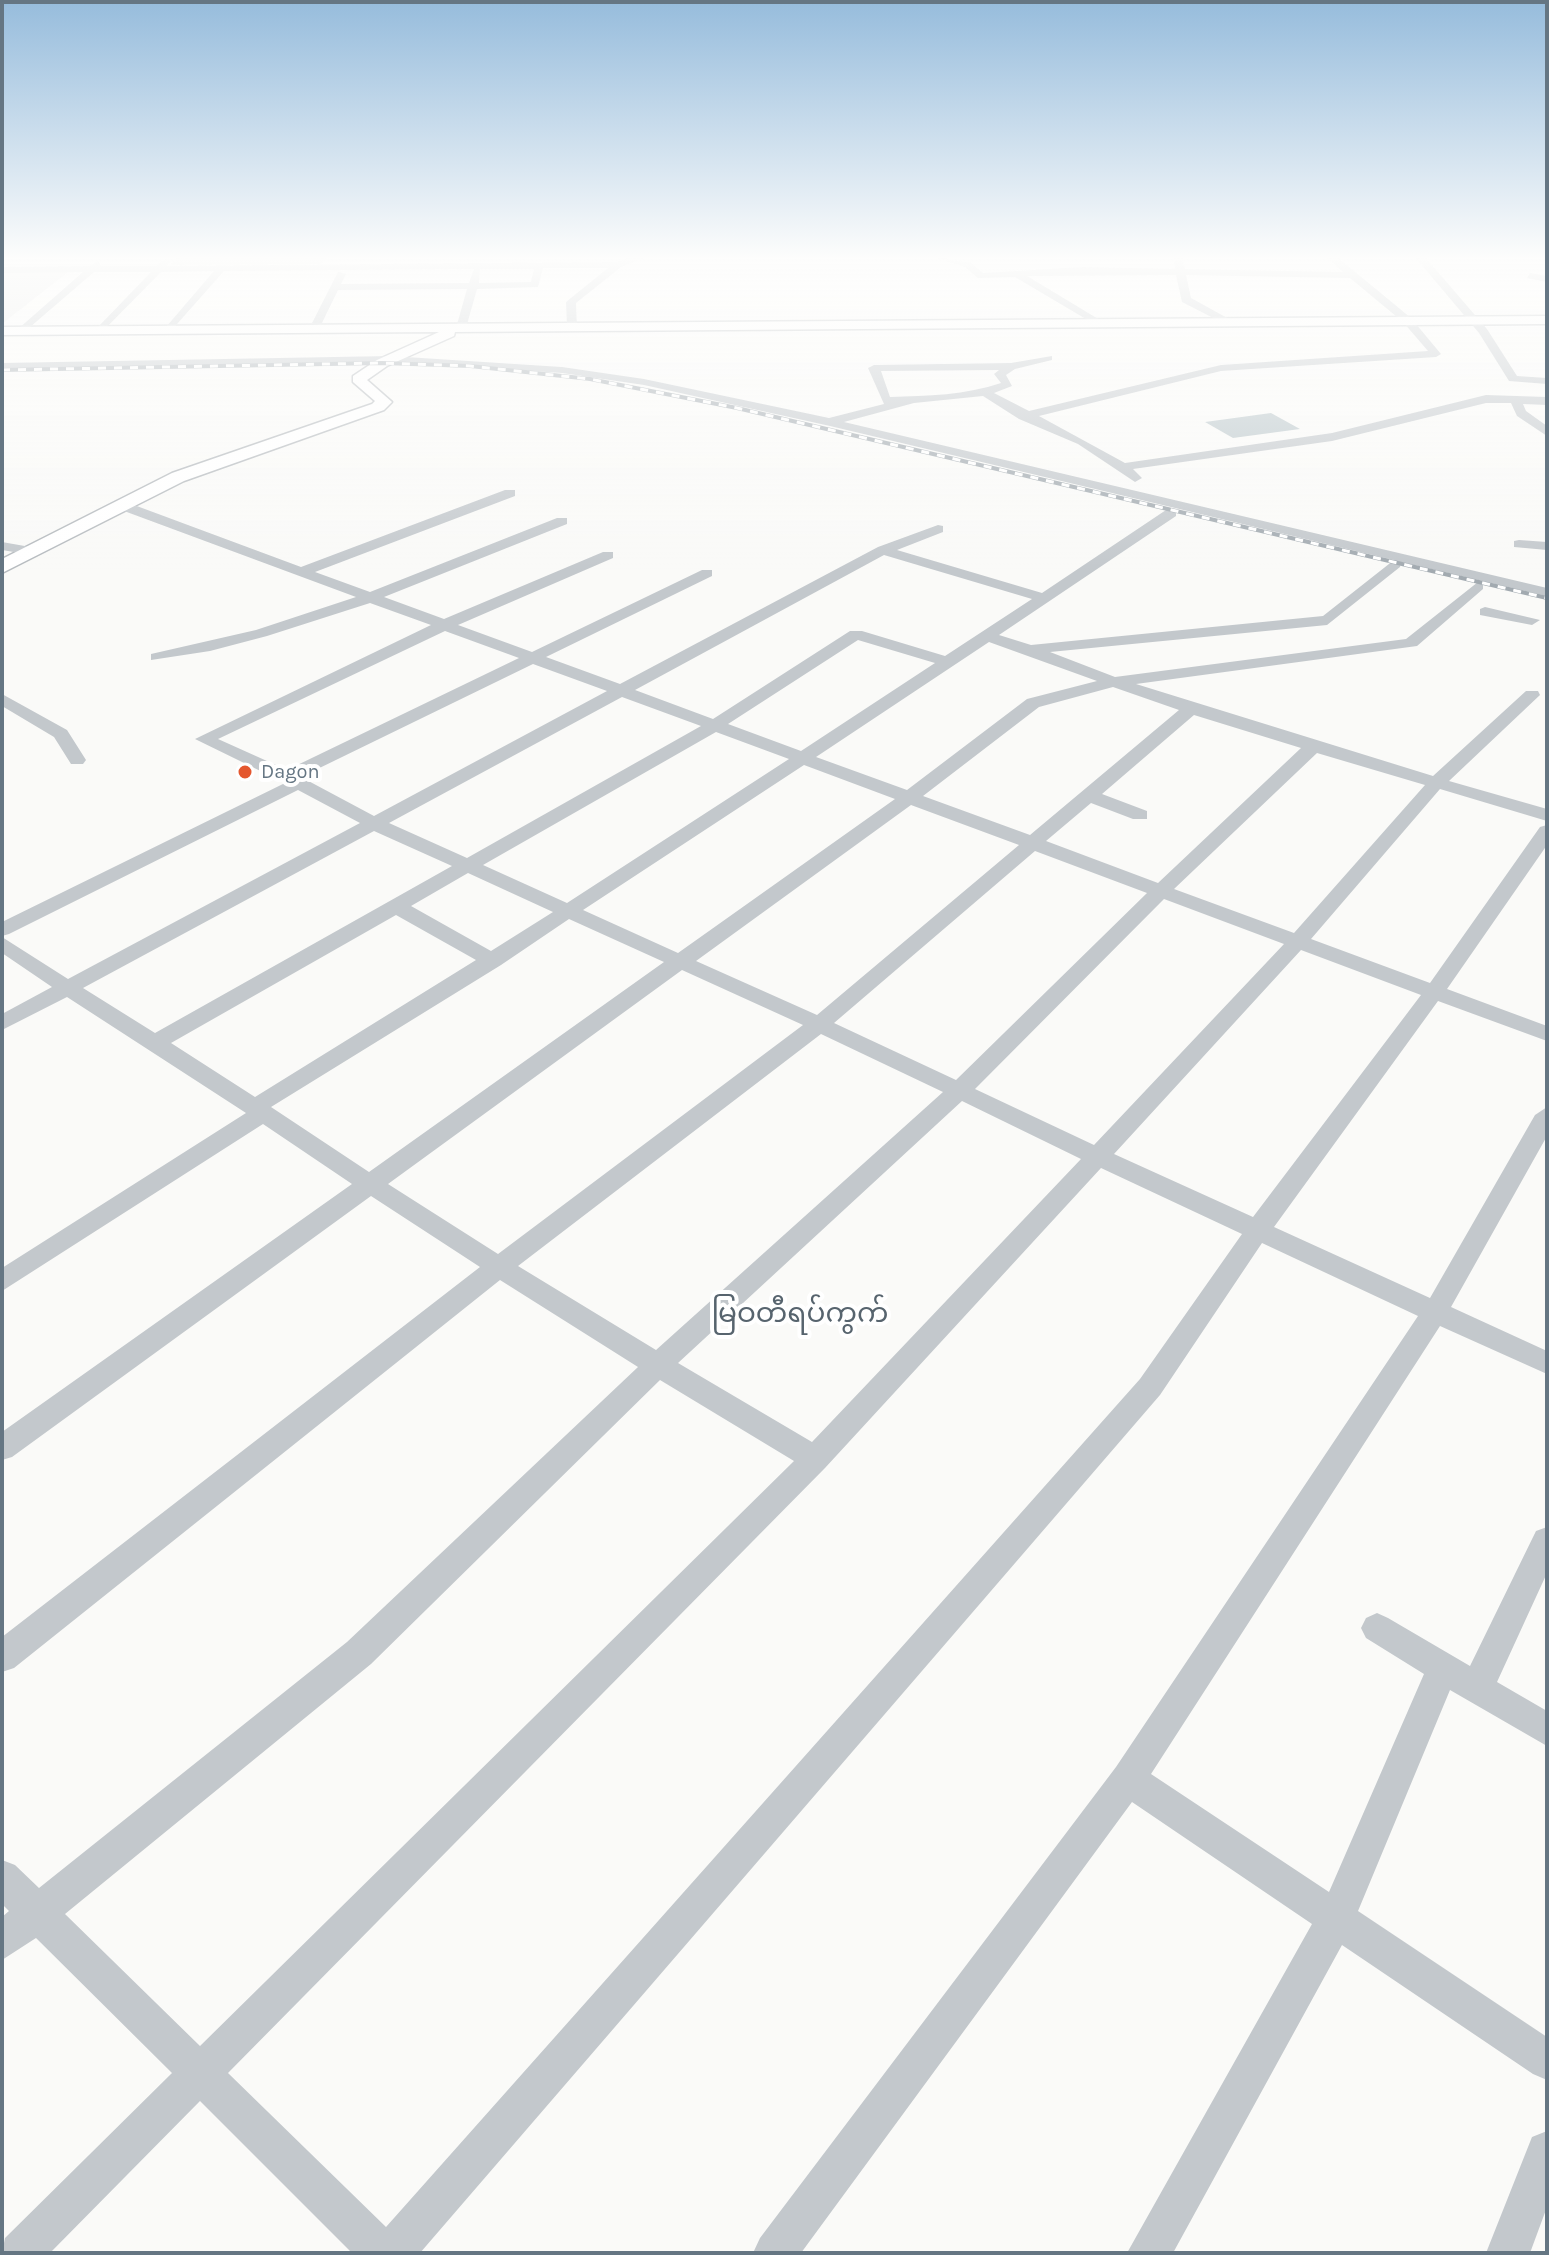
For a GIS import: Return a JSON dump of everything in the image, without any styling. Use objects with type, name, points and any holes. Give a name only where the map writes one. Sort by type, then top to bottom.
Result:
[{"type":"main road","points":[[287,438],[351,394],[358,379],[382,363]]},
{"type":"main road","points":[[2,567],[198,469],[382,405],[382,398],[351,394]]},
{"type":"street","points":[[1011,366],[1000,374],[1008,384],[985,392],[886,401],[874,368],[1011,366],[1028,362]]},
{"type":"street","points":[[1023,416],[1221,368],[1268,362]]},
{"type":"street","points":[[1501,362],[1513,379],[1546,373]]},
{"type":"street","points":[[382,363],[562,377],[649,391],[1165,506],[1261,537],[1395,564],[1478,586],[1542,597]]},
{"type":"street","points":[[2,366],[382,363],[562,370],[631,380],[830,422],[1542,597]]},
{"type":"street","points":[[985,392],[1023,416],[1123,467],[1165,506]]},
{"type":"street","points":[[1123,467],[1332,437],[1486,399],[1547,401]]},
{"type":"street","points":[[1515,399],[1521,413],[1540,422],[1547,432]]},
{"type":"street","points":[[808,428],[914,400]]},
{"type":"street","points":[[301,572],[510,493]]},
{"type":"street","points":[[121,505],[535,656],[620,692],[807,757],[1159,892],[1547,1034]]},
{"type":"street","points":[[2,1281],[258,1111],[950,663],[1044,598],[1165,506]]},
{"type":"street","points":[[157,657],[226,645],[372,598],[562,521]]},
{"type":"street","points":[[2,1023],[883,550],[938,529]]},
{"type":"street","points":[[1519,544],[1547,546]]},
{"type":"street","points":[[2,546],[31,551]]},
{"type":"street","points":[[883,550],[1044,598]]},
{"type":"street","points":[[608,555],[444,625],[204,739],[293,780],[373,823],[819,1024],[1098,1157],[1259,1228],[1547,1363]]},
{"type":"street","points":[[1032,649],[1327,620],[1395,564]]},
{"type":"street","points":[[2,930],[535,656],[707,573]]},
{"type":"street","points":[[2,1448],[911,796],[1033,703],[1113,682],[1411,643],[1478,586]]},
{"type":"street","points":[[1510,617],[1542,597]]},
{"type":"street","points":[[1485,612],[1532,620]]},
{"type":"street","points":[[155,1043],[715,725],[856,634],[950,663]]},
{"type":"street","points":[[987,636],[1032,649],[1113,682],[1547,815]]},
{"type":"street","points":[[20,2253],[815,1459],[1298,941],[1437,782],[1532,695]]},
{"type":"street","points":[[2,699],[61,734],[77,760]]},
{"type":"street","points":[[2,1657],[499,1267],[819,1024],[1193,707]]},
{"type":"street","points":[[2,1941],[359,1653],[657,1366],[959,1091],[1159,892],[1314,746]]},
{"type":"street","points":[[1088,795],[1140,815]]},
{"type":"street","points":[[392,2253],[1150,1387],[1259,1228],[1435,991],[1547,831]]},
{"type":"street","points":[[394,905],[494,961]]},
{"type":"street","points":[[2,943],[65,989],[155,1043],[499,1267],[657,1366],[815,1459]]},
{"type":"street","points":[[775,2253],[1128,1779],[1435,1312],[1547,1115]]},
{"type":"street","points":[[1477,1688],[1547,1540]]},
{"type":"street","points":[[1377,1628],[1547,1730]]},
{"type":"street","points":[[1149,2253],[1336,1918],[1443,1667]]},
{"type":"street","points":[[1128,1779],[1547,2060]]},
{"type":"street","points":[[2,1878],[382,2253]]},
{"type":"street","points":[[1508,2253],[1547,2152]]},
{"type":"shaded area","points":[[1271,413],[1300,429],[1233,438],[1205,422]]},
{"type":"railway","points":[[2,370],[382,363],[470,366],[590,379],[737,408],[1547,598]]},
{"type":"place","name":"Dagon","points":[[245,772]]},
{"type":"district","name":"မြဝတီရပ်ကွက်","points":[[800,1314]]}]
